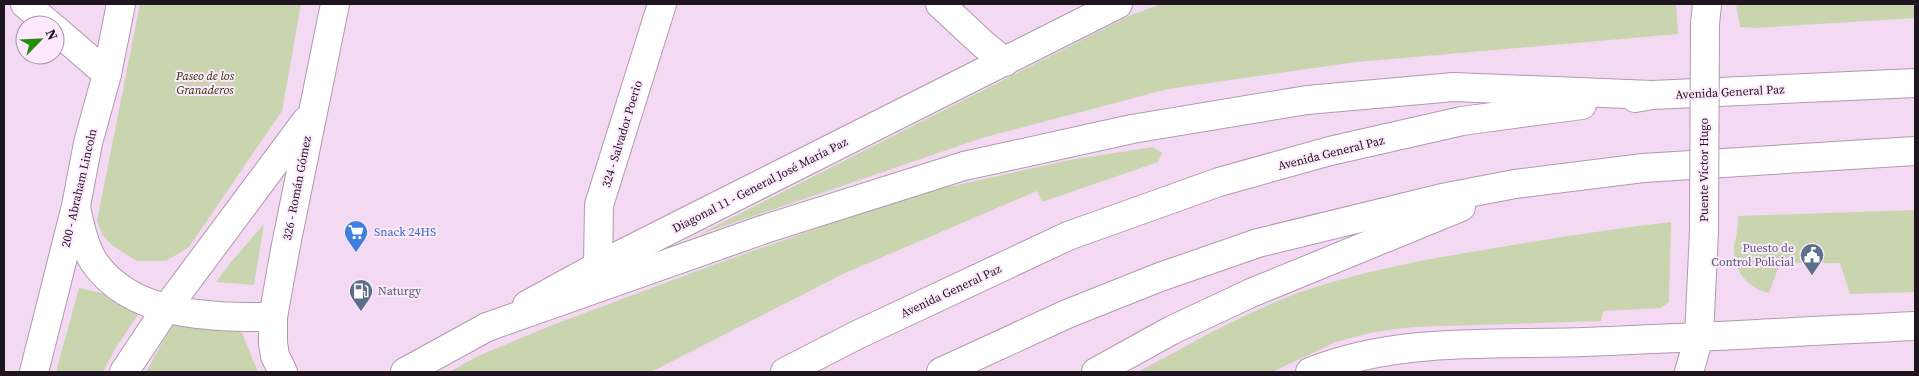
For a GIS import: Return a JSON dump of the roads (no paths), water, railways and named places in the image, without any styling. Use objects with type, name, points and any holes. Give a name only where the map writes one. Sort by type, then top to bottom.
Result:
[{"type":"main road","points":[[25,4],[38,15]]},
{"type":"main road","name":"200 - Abraham Lincoln","points":[[34,372],[76,206],[88,143],[107,74],[121,4]]},
{"type":"main road","name":"326 - Román Gómez","points":[[283,372],[275,356],[273,317],[311,114],[335,4]]},
{"type":"main road","name":"324 - Salvador Poerio","points":[[598,266],[599,205],[662,4]]},
{"type":"main road","points":[[940,4],[1005,62]]},
{"type":"main road","name":"Diagonal 11 - General José María Paz","points":[[405,372],[598,266],[1118,4]]},
{"type":"main road","name":"Puente Víctor Hugo","points":[[1689,372],[1699,337],[1704,231],[1706,14]]},
{"type":"main road","points":[[65,38],[107,74]]},
{"type":"main road","name":"Avenida General Paz","points":[[785,372],[866,331],[1068,236],[1219,182],[1330,151],[1462,121],[1652,96],[1915,83]]},
{"type":"main road","points":[[487,327],[765,229],[964,166],[1132,129],[1306,100],[1454,86],[1652,96]]},
{"type":"main road","points":[[124,372],[166,309],[311,114]]},
{"type":"main road","points":[[941,372],[1067,314],[1160,277],[1258,243],[1442,198],[1515,184],[1643,168],[1915,151]]},
{"type":"main road","points":[[1096,372],[1172,330],[1251,293],[1515,184]]},
{"type":"main road","points":[[76,206],[83,234],[93,260],[110,281],[136,297],[166,309],[194,314],[231,317],[273,317]]},
{"type":"main road","points":[[1310,372],[1368,354],[1408,347],[1699,337],[1915,326]]},
{"type":"place","name":"Snack 24HS","points":[[356,253]]},
{"type":"place","name":"Puesto de Control Policial","points":[[1812,276]]},
{"type":"place","name":"Naturgy","points":[[361,312]]},
{"type":"park label","name":"Paseo de los Granaderos","points":[[205,83]]}]
